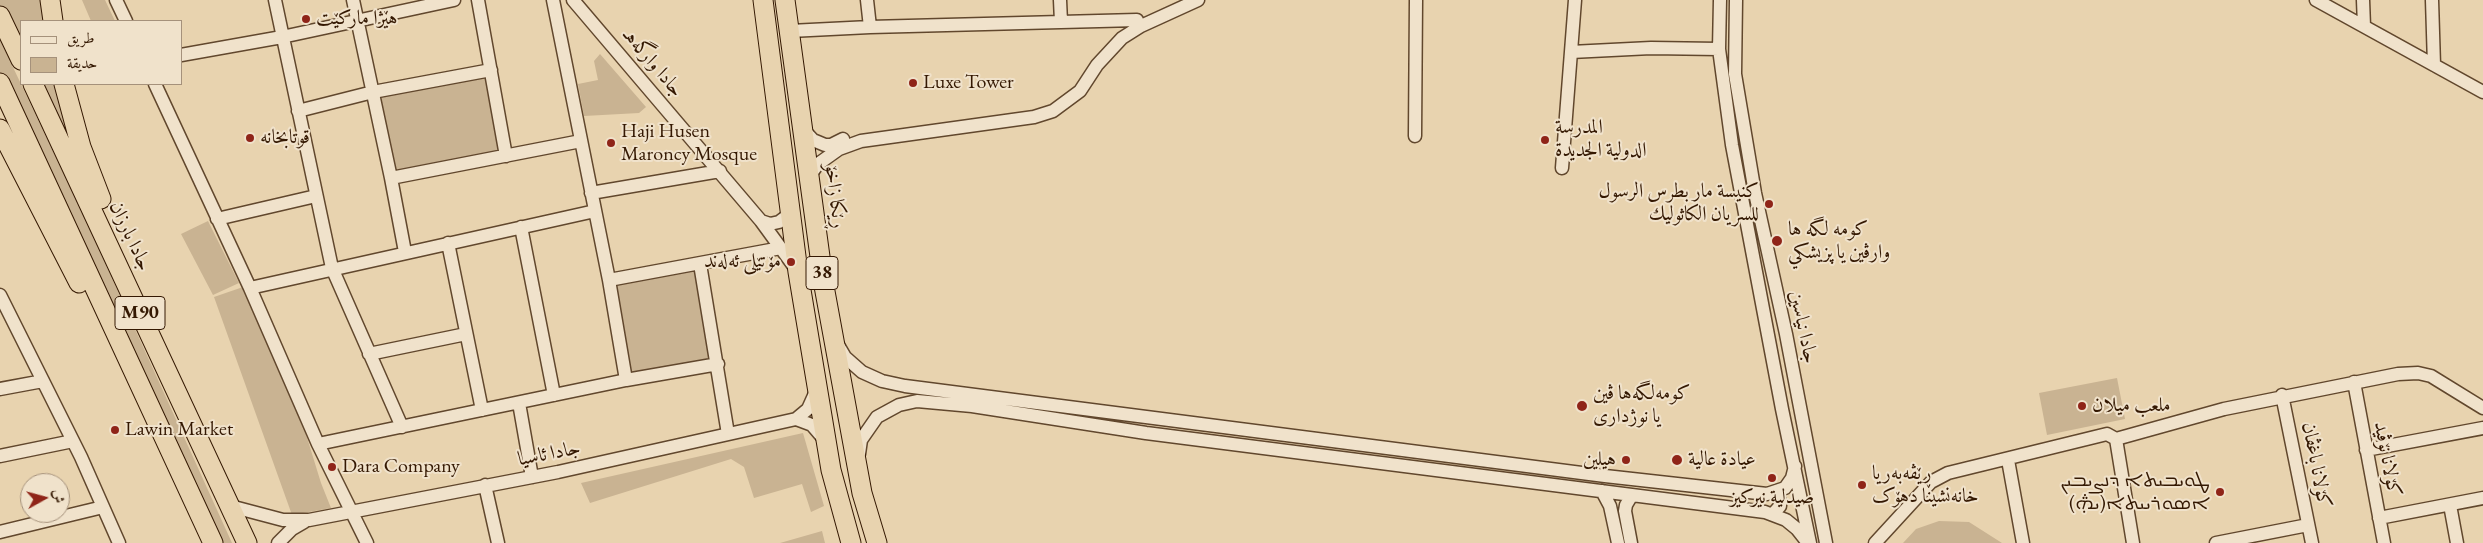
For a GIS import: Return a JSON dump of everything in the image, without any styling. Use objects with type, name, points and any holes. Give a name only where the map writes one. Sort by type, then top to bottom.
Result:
[{"type":"highway","points":[[50,0],[53,20]]},
{"type":"highway","name":"38","points":[[763,0],[798,272],[826,444],[850,543]]},
{"type":"highway","name":"ڕێکا زاخۆ","points":[[785,0],[824,286],[862,493],[877,543]]},
{"type":"highway","points":[[0,16],[20,58]]},
{"type":"highway","name":"M90","points":[[0,83],[213,543]]},
{"type":"highway","name":"جادا بارزان","points":[[33,85],[247,543]]},
{"type":"highway","points":[[64,85],[81,147],[123,258],[140,313]]},
{"type":"highway","points":[[0,128],[89,303],[131,367]]},
{"type":"street","points":[[116,0],[126,20]]},
{"type":"street","points":[[274,0],[332,268],[402,427]]},
{"type":"street","points":[[353,0],[391,178],[404,252]]},
{"type":"street","points":[[182,54],[282,37],[357,20],[396,6],[454,0]]},
{"type":"street","points":[[478,0],[506,156]]},
{"type":"street","points":[[553,0],[609,280],[626,380]]},
{"type":"street","name":"جادا وارگه‌هـ","points":[[573,0],[720,171],[761,221],[798,272]]},
{"type":"street","points":[[867,0],[870,27]]},
{"type":"street","points":[[1060,0],[1061,22]]},
{"type":"street","points":[[803,129],[809,136],[820,143],[831,145],[855,135],[1028,112],[1048,106],[1074,85],[1092,60],[1117,32],[1137,20],[1180,0]]},
{"type":"street","points":[[810,175],[825,159],[839,149],[860,140],[1034,117],[1053,111],[1080,91],[1097,65],[1122,38],[1140,26],[1198,0]]},
{"type":"street","points":[[1415,136],[1416,0]]},
{"type":"street","points":[[1562,168],[1575,0]]},
{"type":"street","name":"جادا نیاسین","points":[[1720,0],[1719,49],[1732,145],[1809,543]]},
{"type":"street","name":"جادا نیاسین","points":[[1736,0],[1735,74],[1755,193],[1786,334],[1826,543]]},
{"type":"street","points":[[2316,0],[2483,92]]},
{"type":"street","points":[[2363,0],[2364,26]]},
{"type":"street","points":[[2432,0],[2434,65]]},
{"type":"street","points":[[790,32],[870,27],[1137,20]]},
{"type":"street","points":[[1571,52],[1651,48],[1719,49]]},
{"type":"street","points":[[298,111],[373,92],[491,70]]},
{"type":"street","points":[[155,85],[250,288],[318,444],[367,543]]},
{"type":"street","points":[[391,178],[581,141]]},
{"type":"street","points":[[820,143],[818,154],[825,159]]},
{"type":"street","points":[[592,193],[720,171]]},
{"type":"street","points":[[217,219],[316,196]]},
{"type":"street","points":[[761,221],[770,224],[779,222],[787,216],[790,208]]},
{"type":"street","points":[[250,288],[332,268],[595,211]]},
{"type":"street","points":[[521,227],[554,395]]},
{"type":"street","points":[[448,243],[482,410]]},
{"type":"street","points":[[609,280],[781,248]]},
{"type":"street","points":[[700,264],[718,364],[728,434]]},
{"type":"street","points":[[0,295],[4,312],[43,381],[73,441],[119,543]]},
{"type":"street","points":[[369,354],[466,334]]},
{"type":"street","points":[[833,337],[850,362],[862,372],[882,381],[974,401],[1142,432],[1773,514],[1797,528],[1809,543]]},
{"type":"street","points":[[318,444],[626,380],[718,364]]},
{"type":"street","points":[[1875,543],[1931,482],[1948,473],[2008,460],[2101,435],[2113,435],[2116,438],[2224,408],[2282,395],[2398,374],[2418,373],[2430,376],[2483,408]]},
{"type":"street","points":[[0,389],[43,381]]},
{"type":"street","name":"کۆلانا نۆڤید","points":[[2354,382],[2384,543]]},
{"type":"street","points":[[817,387],[812,402],[796,419],[812,425],[823,436],[826,444]]},
{"type":"street","name":"کۆلانا باغڤان","points":[[2282,395],[2312,543]]},
{"type":"street","points":[[857,466],[861,440],[877,418],[899,405],[917,401],[974,401],[1147,416],[1554,469],[1774,493],[1785,488],[1792,478],[1794,466]]},
{"type":"street","points":[[518,402],[532,476]]},
{"type":"street","points":[[1142,432],[1147,416]]},
{"type":"street","name":"جادا ئاسيا","points":[[309,520],[532,476],[796,419]]},
{"type":"street","points":[[2366,450],[2483,428]]},
{"type":"street","points":[[1306,453],[1307,437]]},
{"type":"street","points":[[2116,438],[2133,543]]},
{"type":"street","points":[[0,456],[73,441]]},
{"type":"street","points":[[1388,463],[1390,448]]},
{"type":"street","points":[[2008,460],[2023,543]]},
{"type":"street","points":[[1551,484],[1554,469]]},
{"type":"street","points":[[485,485],[498,543]]},
{"type":"street","points":[[1602,491],[1619,512],[1631,543]]},
{"type":"street","points":[[1773,514],[1780,506],[1780,501],[1774,493]]},
{"type":"street","points":[[1618,543],[1619,512],[1632,495]]},
{"type":"street","points":[[2380,518],[2483,498]]},
{"type":"street","points":[[2450,505],[2457,543]]},
{"type":"street","points":[[230,506],[282,520],[309,520]]},
{"type":"street","points":[[0,532],[103,507]]},
{"type":"street","points":[[278,543],[292,529],[309,520]]},
{"type":"street","points":[[2216,543],[2308,525]]},
{"type":"green space","points":[[0,0],[50,0],[53,20],[20,20],[20,58],[0,16]]},
{"type":"green space","points":[[82,0],[105,0],[115,20],[91,20]]},
{"type":"green space","points":[[0,40],[82,212],[232,543],[219,543],[84,246],[0,73]]},
{"type":"green space","points":[[600,54],[646,107],[639,113],[584,116],[578,84],[598,80],[594,61]]},
{"type":"green space","points":[[491,70],[506,156],[391,178],[373,92]]},
{"type":"green space","points":[[33,85],[64,85],[80,182]]},
{"type":"green space","points":[[208,221],[239,283],[213,295],[181,234]]},
{"type":"green space","points":[[700,264],[718,364],[626,380],[609,280]]},
{"type":"green space","points":[[243,287],[305,431],[331,508],[292,515],[214,297]]},
{"type":"green space","name":"ملعب ميلان","points":[[2117,378],[2125,419],[2047,435],[2039,393]]},
{"type":"green space","points":[[803,433],[824,506],[811,512],[802,484],[754,498],[744,467],[731,459],[590,503],[581,483]]},
{"type":"green space","points":[[1939,521],[1969,522],[2002,543],[1903,543],[1916,529]]},
{"type":"green space","points":[[822,531],[825,543],[780,543]]},
{"type":"place","name":"هێژا ماركێت","points":[[306,19]]},
{"type":"place","name":"Luxe Tower","points":[[913,83]]},
{"type":"place","name":"قوتابخانه","points":[[250,138]]},
{"type":"place","name":"المدرسة الدولية الجديدة","points":[[1545,140]]},
{"type":"place","name":"Haji Husen Maroncy Mosque","points":[[611,143]]},
{"type":"place","name":"كنيسة مار بطرس الرسول للسريان الكاثوليك","points":[[1769,204]]},
{"type":"place","name":"كومه لگه ها وارڤين يا پزيشكي","points":[[1777,241]]},
{"type":"place","name":"مۆتێلی ئەلەند","points":[[791,262]]},
{"type":"place","name":"کومەلگەها ڤین یا نوژداری","points":[[1582,406]]},
{"type":"place","name":"ملعب ميلان","points":[[2082,406]]},
{"type":"place","name":"Lawin Market","points":[[115,430]]},
{"type":"place","name":"هيلين","points":[[1626,460]]},
{"type":"place","name":"عيادة عالية","points":[[1677,460]]},
{"type":"place","name":"Dara Company","points":[[332,467]]},
{"type":"place","name":"صيدلية نيركيز","points":[[1772,478]]},
{"type":"place","name":"ڕێڤه‌به‌ریا خانەنشينا دهۆک","points":[[1862,485]]},
{"type":"place","name":"ܛܘܝܒܝܬܐ ܕܢܨܝܒܝܢ ܐܣܘܪܝܝܬܐ(ܞ)","points":[[2220,492]]}]
